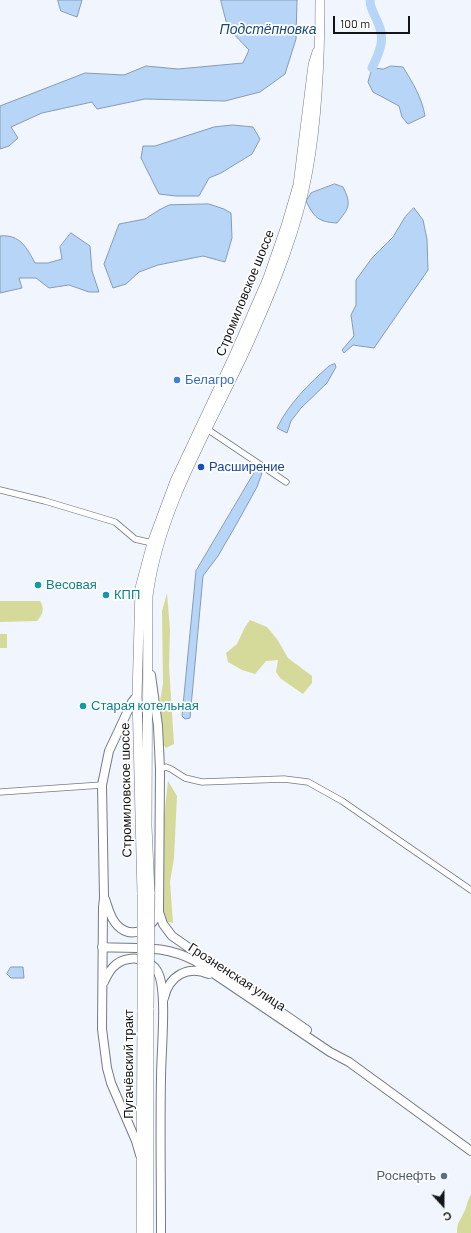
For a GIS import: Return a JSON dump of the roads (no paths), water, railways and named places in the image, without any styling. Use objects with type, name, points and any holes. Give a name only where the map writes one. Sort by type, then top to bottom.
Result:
[{"type":"main road","name":"Стромиловское шоссе","points":[[146,894],[147,648],[148,596],[150,582],[164,532],[180,490],[207,429],[251,339],[287,246],[299,208],[308,171],[316,114],[320,65],[320,0]]},
{"type":"main road","name":"Стромиловское шоссе","points":[[146,894],[137,696],[140,588],[152,543],[188,451],[233,358],[268,278],[286,226],[298,186],[313,65],[319,47]]},
{"type":"main road","points":[[104,898],[113,920],[129,932],[147,929],[152,925],[159,912],[160,769],[158,726],[147,648]]},
{"type":"main road","points":[[137,696],[132,702],[109,751],[102,784],[104,898],[102,947],[102,1029],[107,1068],[111,1083],[136,1141],[141,1162]]},
{"type":"main road","name":"Пугачёвский тракт","points":[[146,894],[149,1233]]},
{"type":"main road","name":"Грозненская улица","points":[[159,912],[166,931],[196,954],[332,1048],[471,1151]]},
{"type":"main road","points":[[102,947],[128,943],[154,943],[175,946],[196,954]]},
{"type":"main road","name":"Грозненская улица","points":[[102,947],[151,948],[173,951],[195,962],[330,1052],[349,1062]]},
{"type":"main road","points":[[102,985],[109,971],[115,965],[128,959],[141,959],[149,963],[158,973],[163,1003],[161,1079],[161,1233]]},
{"type":"main road","points":[[163,1003],[168,985],[182,972],[196,970],[217,977]]},
{"type":"main road","name":"Пугачёвский тракт","points":[[141,1233],[141,1162],[146,1009]]},
{"type":"street","points":[[207,429],[286,482]]},
{"type":"street","points":[[0,490],[45,501],[115,522],[135,539],[152,543]]},
{"type":"street","points":[[160,769],[166,767],[185,778],[202,782],[284,779],[308,782],[342,802],[471,890]]},
{"type":"street","points":[[0,792],[102,784]]},
{"type":"water","points":[[58,0],[82,0],[77,17],[61,11]]},
{"type":"water","name":"Подстёпновка","points":[[221,0],[297,0],[296,39],[285,74],[260,92],[225,101],[145,99],[97,109],[92,102],[42,113],[11,127],[18,138],[9,146],[0,149],[0,106],[85,73],[124,75],[146,66],[178,69],[243,63],[249,50],[228,28]]},
{"type":"water","points":[[391,66],[403,67],[414,85],[424,109],[425,116],[408,124],[402,117],[399,106],[373,92],[368,82],[372,68],[383,69]]},
{"type":"water","points":[[233,125],[253,127],[260,139],[252,154],[221,173],[209,178],[199,196],[159,194],[141,158],[143,146],[155,146],[214,127]]},
{"type":"water","points":[[335,184],[343,187],[348,198],[347,210],[337,223],[317,218],[306,201],[311,193]]},
{"type":"water","points":[[209,204],[231,213],[232,238],[225,262],[203,256],[158,265],[139,272],[126,284],[113,288],[104,264],[119,224],[145,219],[169,205]]},
{"type":"water","points":[[414,208],[423,220],[427,239],[428,270],[374,348],[353,345],[344,353],[342,350],[354,336],[351,315],[356,305],[356,280],[372,258],[393,237],[405,217]]},
{"type":"water","points":[[71,233],[90,246],[92,271],[99,292],[89,292],[69,285],[49,288],[36,278],[19,278],[22,288],[0,293],[0,236],[13,237],[22,243],[35,263],[48,263],[62,259],[60,247]]},
{"type":"water","points":[[335,364],[336,367],[327,383],[301,408],[291,421],[287,433],[277,428],[287,410],[300,394],[329,366]]},
{"type":"water","points":[[256,470],[262,473],[257,487],[218,556],[203,576],[190,718],[185,719],[182,716],[196,571]]},
{"type":"water","points":[[11,967],[23,967],[24,978],[11,978],[7,974]]},
{"type":"waterway","points":[[370,0],[381,35],[381,46],[372,68]]},
{"type":"place","name":"Белагро","points":[[177,380]]},
{"type":"place","name":"Расширение","points":[[201,467]]},
{"type":"place","name":"Весовая","points":[[38,585]]},
{"type":"place","name":"КПП","points":[[106,595]]},
{"type":"place","name":"Старая котельная","points":[[83,706]]},
{"type":"place","name":"Роснефть","points":[[444,1176]]}]
